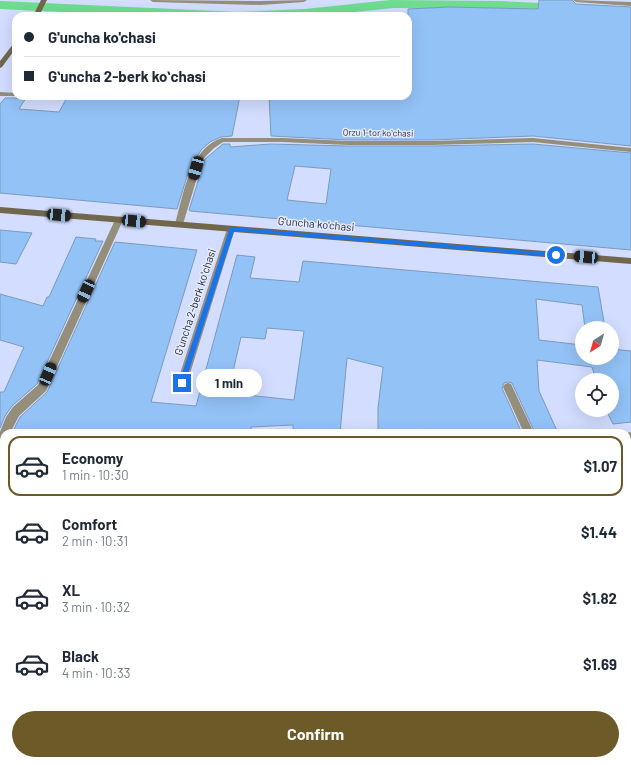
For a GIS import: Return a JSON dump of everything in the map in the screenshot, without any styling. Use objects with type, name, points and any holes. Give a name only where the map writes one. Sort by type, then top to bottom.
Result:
[{"type":"street","points":[[38,12],[44,0]]},
{"type":"street","points":[[153,0],[260,3],[304,0]]},
{"type":"street","points":[[576,0],[631,4]]},
{"type":"street","points":[[0,66],[12,50]]},
{"type":"street","points":[[0,94],[12,95]]},
{"type":"street","name":"Orzu 1-tor koʻchasi","points":[[179,224],[196,168],[201,157],[210,146],[222,140],[282,140],[348,143],[424,143],[533,140],[631,150]]},
{"type":"street","name":"G'uncha ko'chasi","points":[[0,210],[631,261]]},
{"type":"street","points":[[6,429],[11,417],[17,410],[42,388],[118,220]]},
{"type":"street","name":"Gʻuncha 2-berk koʻchasi","points":[[182,383],[232,228]]},
{"type":"lane","points":[[508,387],[527,429]]},
{"type":"building","points":[[539,0],[572,0],[576,4],[631,7],[631,146],[533,136],[431,140],[348,140],[271,136],[269,100],[412,100],[412,12],[408,12],[408,9],[449,7],[538,9]]},
{"type":"building","points":[[5,98],[12,98],[12,100],[25,100],[19,109],[59,112],[66,100],[239,100],[232,136],[221,137],[210,142],[201,150],[188,173],[177,209],[0,193],[0,104]]},
{"type":"building","points":[[223,144],[230,144],[230,147],[271,144],[431,146],[533,144],[631,153],[631,250],[190,211],[189,210],[205,159]],"holes":[[[295,166],[331,169],[326,204],[287,200]]]},
{"type":"building","points":[[0,230],[32,233],[16,264],[0,262]]},
{"type":"building","points":[[76,237],[103,241],[37,384],[12,406],[5,416],[0,428],[0,392],[4,392],[24,347],[0,340],[0,294],[43,306],[47,297],[49,297]]},
{"type":"building","points":[[115,242],[197,250],[151,402],[196,406],[237,255],[255,257],[250,278],[299,282],[303,261],[598,287],[604,321],[584,321],[582,305],[536,299],[539,340],[575,344],[575,365],[537,360],[539,391],[556,429],[533,429],[512,383],[508,382],[504,383],[502,388],[520,429],[378,429],[378,408],[383,367],[347,358],[340,429],[293,429],[293,425],[251,427],[251,429],[14,429],[20,417],[47,392]],"holes":[[[267,328],[304,331],[294,400],[228,393],[241,337],[265,339]]]},
{"type":"building","points":[[619,350],[631,351],[631,422],[613,424],[610,417],[619,417],[619,373],[594,373],[592,367],[576,365],[619,365]]},
{"type":"waterway","points":[[315,12],[393,4],[498,5],[631,11]]},
{"type":"waterway","points":[[0,5],[151,12]]},
{"type":"route","points":[[182,383],[232,228],[556,255]]}]
